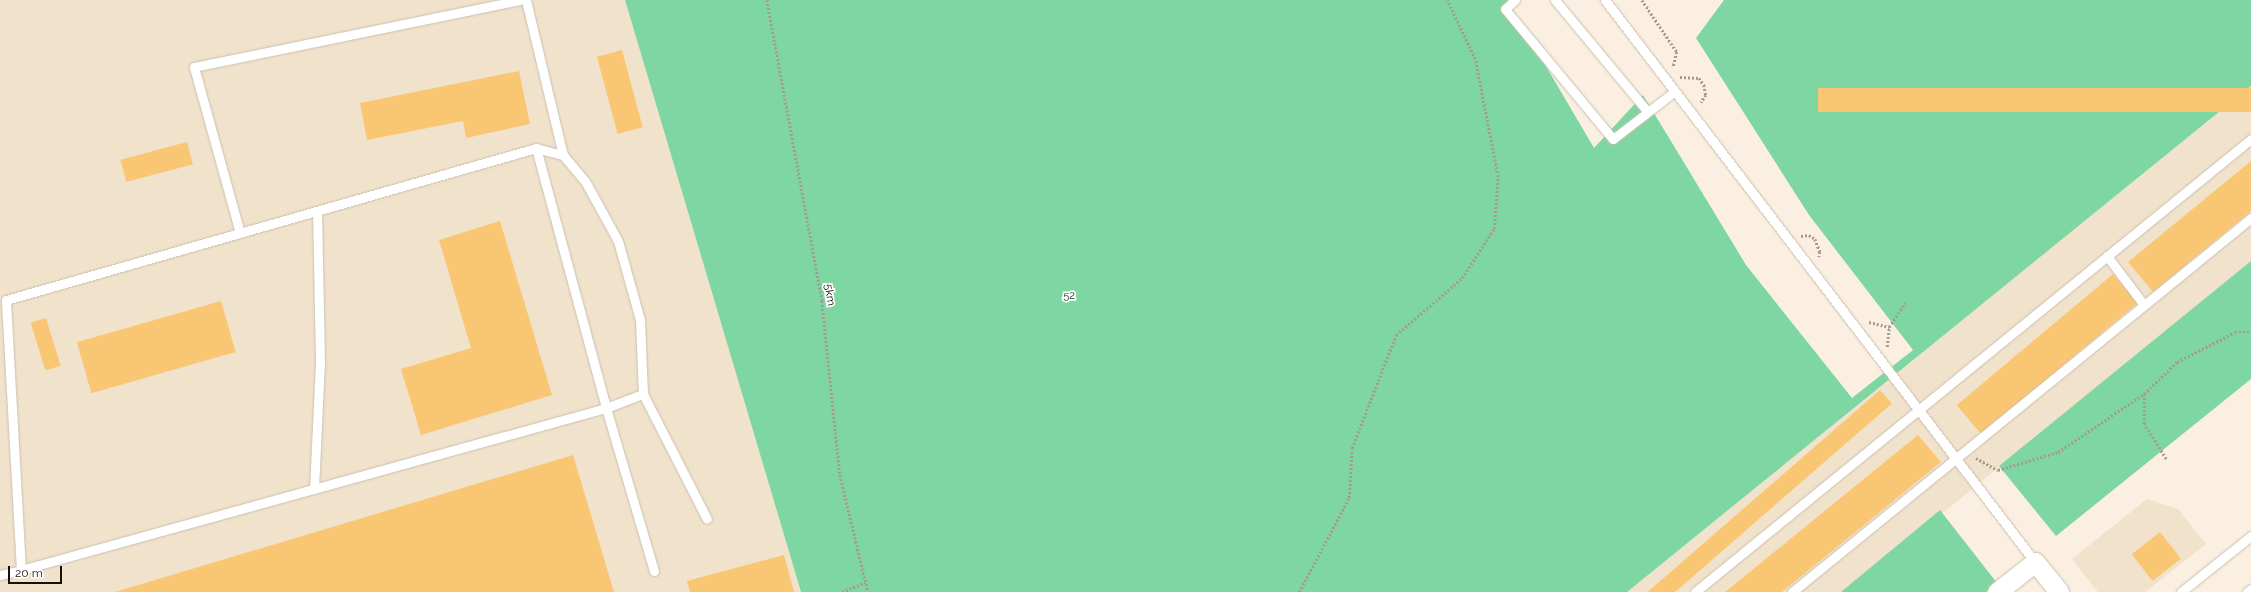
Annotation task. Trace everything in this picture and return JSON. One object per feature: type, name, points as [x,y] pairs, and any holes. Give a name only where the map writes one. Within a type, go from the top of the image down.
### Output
[{"type":"street","points":[[1997,592],[2035,562],[2059,592]]},
{"type":"lane","points":[[240,233],[194,67],[520,0]]},
{"type":"lane","points":[[526,0],[563,155],[585,181],[618,241],[640,320],[643,394],[707,519]]},
{"type":"lane","points":[[1501,0],[1505,9],[1613,139],[1647,111],[1675,91]]},
{"type":"lane","points":[[1505,9],[1515,0]]},
{"type":"lane","points":[[1555,0],[1647,111]]},
{"type":"lane","points":[[1606,0],[1918,410],[1959,455],[2035,562]]},
{"type":"lane","points":[[1695,592],[2251,139]]},
{"type":"lane","points":[[21,570],[3,301],[536,148],[563,155]]},
{"type":"lane","points":[[536,148],[606,408],[654,571]]},
{"type":"lane","points":[[314,489],[320,364],[317,211]]},
{"type":"lane","points":[[1792,592],[2251,218]]},
{"type":"lane","points":[[2107,256],[2144,305]]},
{"type":"lane","points":[[0,575],[606,408],[643,394]]},
{"type":"lane","points":[[2181,592],[2251,536]]},
{"type":"lane","points":[[2247,592],[2251,589]]},
{"type":"path","name":"5km","points":[[767,0],[822,301],[840,475],[864,582],[868,592]]},
{"type":"path","points":[[1299,592],[1349,498],[1352,448],[1396,335],[1462,278],[1494,229],[1498,177],[1475,58],[1447,0]]},
{"type":"path","points":[[1674,78],[1699,78],[1704,85],[1706,95],[1698,108]]},
{"type":"path","points":[[1797,237],[1809,235],[1815,239],[1820,252],[1817,263]]},
{"type":"path","points":[[1886,353],[1889,328],[1905,303]]},
{"type":"path","points":[[1861,320],[1889,328]]},
{"type":"path","points":[[1959,455],[1998,470],[2058,452],[2144,394],[2177,362],[2235,332],[2251,332]]},
{"type":"path","points":[[2144,394],[2144,424],[2166,459]]},
{"type":"path","points":[[842,592],[864,582]]},
{"type":"shaded area","points":[[0,0],[625,0],[801,592],[0,592]]},
{"type":"shaded area","points":[[2251,86],[2251,261],[1846,592],[1627,592]]},
{"type":"shaded area","points":[[2147,499],[2178,509],[2206,544],[2145,592],[2098,592],[2072,559]]},
{"type":"green space","name":"52","points":[[625,0],[1507,0],[1594,148],[1643,95],[1746,265],[1852,398],[1913,350],[1809,215],[1696,38],[1724,0],[2251,0],[2251,86],[1627,592],[801,592]]},
{"type":"green space","points":[[2251,261],[2251,379],[2056,536],[1999,466]]},
{"type":"green space","points":[[1940,510],[1997,583],[1986,592],[1841,592]]},
{"type":"building","points":[[622,50],[643,127],[618,134],[597,57]]},
{"type":"building","points":[[519,71],[530,124],[466,138],[463,121],[367,140],[360,103]]},
{"type":"building","points":[[1818,88],[2251,88],[2251,112],[1818,112]]},
{"type":"building","points":[[187,142],[193,164],[126,182],[120,160]]},
{"type":"building","points":[[2251,161],[2251,211],[2153,292],[2128,262]]},
{"type":"building","points":[[500,221],[552,395],[421,435],[401,369],[471,348],[439,240]]},
{"type":"building","points":[[2113,274],[2137,303],[1981,434],[1957,405]]},
{"type":"building","points":[[221,301],[236,352],[91,393],[77,342]]},
{"type":"building","points":[[46,318],[61,366],[45,370],[31,323]]},
{"type":"building","points":[[1880,390],[1892,404],[1675,592],[1648,592]]},
{"type":"building","points":[[1918,435],[1941,462],[1782,592],[1725,592]]},
{"type":"building","points":[[573,455],[614,592],[115,592]]},
{"type":"building","points":[[2160,532],[2181,559],[2153,581],[2132,554]]},
{"type":"building","points":[[784,555],[794,592],[690,592],[687,581]]}]
